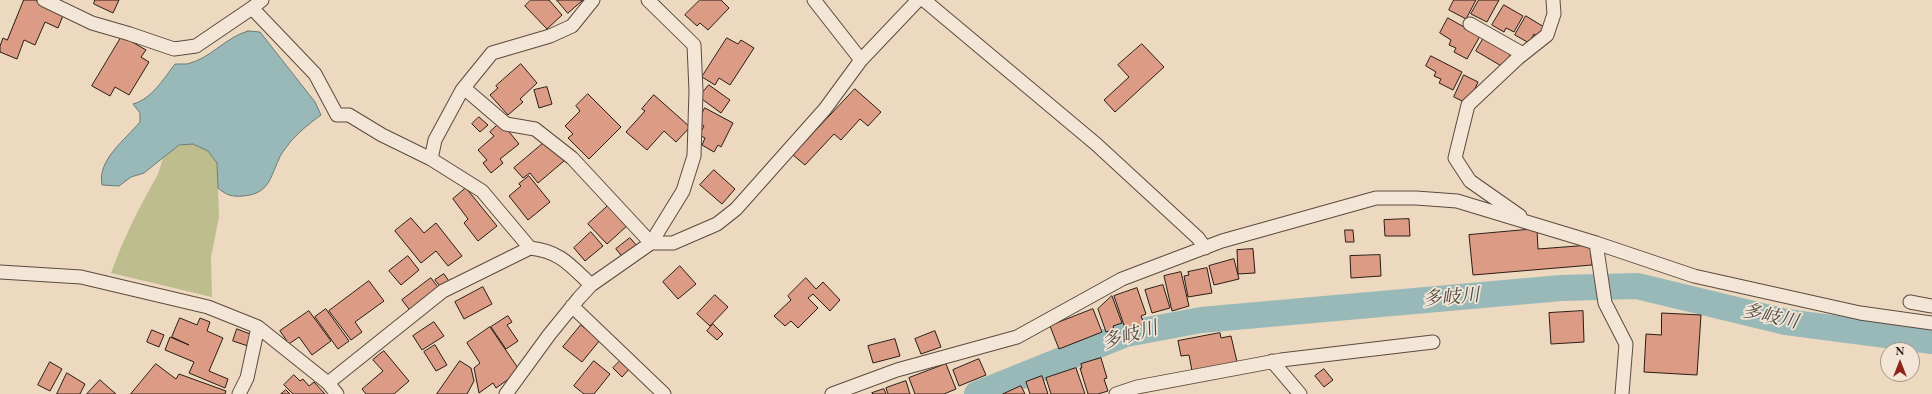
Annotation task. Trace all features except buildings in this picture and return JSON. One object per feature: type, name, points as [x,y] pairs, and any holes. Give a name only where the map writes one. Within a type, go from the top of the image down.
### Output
[{"type":"street","points":[[44,0],[92,23],[174,49],[196,46],[257,4],[315,74],[337,115],[349,115],[382,135],[431,159],[482,191],[530,248]]},
{"type":"street","points":[[431,159],[435,140],[464,88],[492,53],[550,36],[572,26],[593,0]]},
{"type":"street","points":[[506,394],[549,335],[591,285],[651,243],[683,191],[694,156],[696,91],[694,45],[648,0]]},
{"type":"street","points":[[814,0],[861,60]]},
{"type":"street","points":[[464,88],[506,124],[535,129],[572,158],[651,243],[673,243],[716,224],[736,209],[825,109],[861,60],[918,0]]},
{"type":"street","points":[[924,0],[1096,144],[1198,238],[1205,248]]},
{"type":"street","points":[[1528,222],[1470,181],[1455,158],[1468,105],[1523,54],[1547,35],[1554,14],[1553,0]]},
{"type":"street","points":[[1470,24],[1523,54]]},
{"type":"street","points":[[832,394],[897,370],[1017,337],[1122,279],[1205,248],[1376,198],[1416,198],[1457,201],[1596,243],[1694,276],[1860,313],[1932,323]]},
{"type":"street","points":[[1596,243],[1604,303],[1626,344],[1622,394]]},
{"type":"street","points":[[328,383],[443,292],[530,248],[540,249],[560,256],[591,285]]},
{"type":"street","points":[[0,272],[81,277],[208,307],[258,327],[328,383],[337,394]]},
{"type":"street","points":[[1910,302],[1932,306]]},
{"type":"street","points":[[572,306],[664,394]]},
{"type":"street","points":[[239,394],[247,378],[258,327]]},
{"type":"street","points":[[1116,394],[1137,387],[1272,361],[1433,342]]},
{"type":"street","points":[[1272,361],[1300,394]]},
{"type":"shaded area","points":[[193,144],[208,151],[217,163],[219,217],[211,257],[212,297],[111,273],[126,236],[157,175],[165,155],[174,147]]},
{"type":"water","points":[[248,31],[260,32],[315,102],[321,115],[305,127],[291,141],[281,154],[271,179],[267,184],[252,195],[229,195],[218,188],[217,163],[208,151],[193,144],[179,145],[144,173],[131,177],[119,186],[102,185],[104,167],[108,159],[120,143],[140,122],[140,113],[133,104],[146,98],[152,93],[175,64],[187,64],[203,58],[232,38]]},
{"type":"waterway","name":"多岐川","points":[[977,394],[1126,334],[1201,320],[1561,288],[1637,286],[1786,322],[1932,341]]}]
